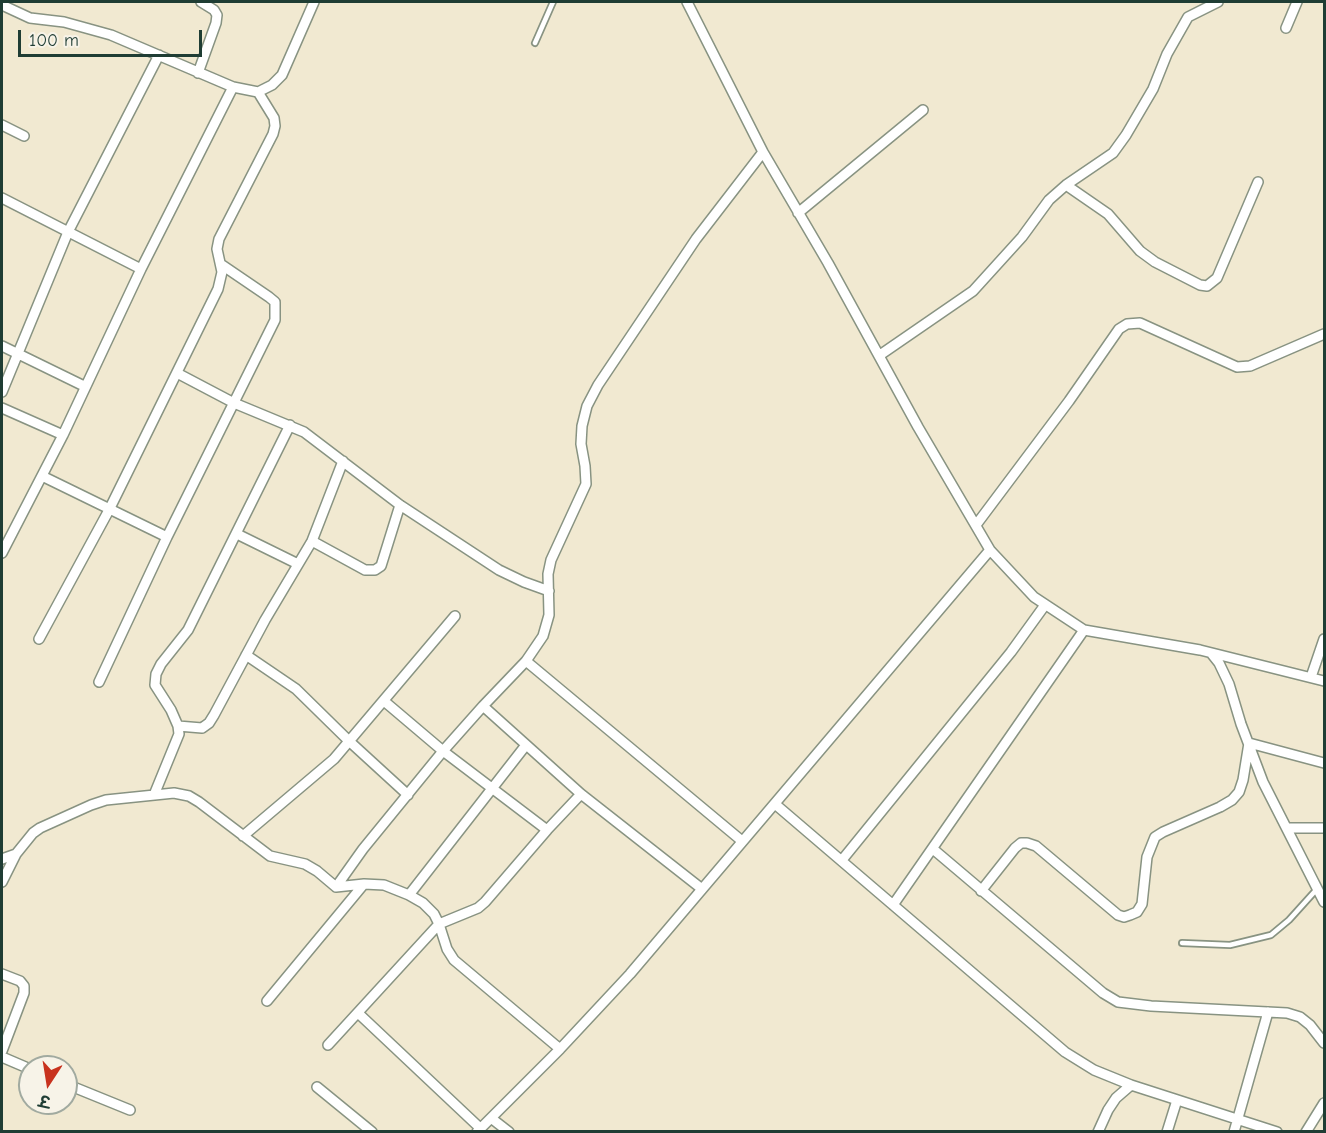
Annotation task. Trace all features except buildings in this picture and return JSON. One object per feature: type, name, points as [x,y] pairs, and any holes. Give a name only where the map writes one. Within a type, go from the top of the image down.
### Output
[{"type":"street","points":[[198,73],[217,15],[214,10],[201,2]]},
{"type":"street","points":[[2,5],[30,18],[64,22],[100,31],[233,87],[258,92],[272,85],[282,75],[314,2]]},
{"type":"street","points":[[687,2],[763,152],[880,355],[918,427],[990,550],[1019,582],[1045,605],[1084,630],[1211,653],[1324,681]]},
{"type":"street","points":[[880,355],[974,291],[1022,237],[1049,200],[1066,185],[1113,153],[1153,89],[1167,54],[1188,17],[1218,2]]},
{"type":"street","points":[[1286,28],[1297,2]]},
{"type":"street","points":[[2,392],[68,232],[159,55]]},
{"type":"street","points":[[2,553],[63,435],[84,386],[141,269],[233,87]]},
{"type":"street","points":[[39,639],[109,510],[218,289],[222,272],[217,249],[219,239],[275,126],[274,118],[258,92]]},
{"type":"street","points":[[798,213],[923,110]]},
{"type":"street","points":[[2,125],[24,136]]},
{"type":"street","points":[[336,887],[363,849],[443,751],[526,662],[547,626],[548,574],[551,560],[586,484],[581,444],[582,426],[587,406],[598,385],[696,239],[763,152]]},
{"type":"street","points":[[1066,185],[1108,214],[1140,251],[1155,262],[1200,285],[1207,286],[1217,278],[1258,182]]},
{"type":"street","points":[[2,198],[141,269]]},
{"type":"street","points":[[99,682],[167,537],[275,320],[275,302],[222,265]]},
{"type":"street","points":[[976,525],[1069,401],[1119,329],[1127,324],[1140,323],[1237,367],[1250,366],[1324,334]]},
{"type":"street","points":[[2,346],[84,386]]},
{"type":"street","points":[[177,373],[234,402],[290,425],[312,438],[400,504],[499,570],[549,591]]},
{"type":"street","points":[[2,408],[63,435]]},
{"type":"street","points":[[154,795],[177,741],[178,726],[155,685],[156,674],[161,664],[189,630],[290,425]]},
{"type":"street","points":[[178,726],[195,729],[202,728],[208,723],[312,542],[343,461]]},
{"type":"street","points":[[42,476],[167,537]]},
{"type":"street","points":[[312,542],[365,570],[375,570],[381,566],[400,504]]},
{"type":"street","points":[[237,534],[298,564]]},
{"type":"street","points":[[358,1012],[479,1130],[560,1049],[630,974],[990,550]]},
{"type":"street","points":[[842,860],[1011,652],[1045,605]]},
{"type":"street","points":[[243,836],[334,759],[455,616]]},
{"type":"street","points":[[893,905],[1084,630]]},
{"type":"street","points":[[1311,677],[1324,639]]},
{"type":"street","points":[[1211,653],[1219,663],[1229,684],[1263,782],[1324,902]]},
{"type":"street","points":[[246,655],[296,689],[408,795]]},
{"type":"street","points":[[526,662],[742,841]]},
{"type":"street","points":[[384,701],[443,751],[547,830]]},
{"type":"street","points":[[483,706],[581,794],[702,889]]},
{"type":"street","points":[[1248,743],[1324,763]]},
{"type":"street","points":[[981,891],[1015,848],[1021,843],[1027,843],[1036,846],[1118,915],[1130,915],[1137,912],[1142,904],[1147,857],[1155,837],[1232,800],[1239,792],[1243,780],[1248,743]]},
{"type":"street","points":[[409,895],[526,745]]},
{"type":"street","points":[[2,882],[16,854],[33,832],[76,810],[106,800],[174,793],[189,796],[270,856],[305,864],[336,887],[346,888],[364,884],[384,885],[409,895],[428,909],[439,924],[447,949],[454,960],[560,1049]]},
{"type":"street","points":[[328,1045],[439,924],[478,908],[581,794]]},
{"type":"street","points":[[775,804],[1065,1052],[1094,1070],[1131,1085],[1277,1131]]},
{"type":"street","points":[[1287,828],[1324,828]]},
{"type":"street","points":[[933,849],[1103,993],[1118,1002],[1287,1013],[1300,1017],[1310,1024],[1324,1043]]},
{"type":"street","points":[[2,859],[16,854]]},
{"type":"street","points":[[267,1001],[364,884]]},
{"type":"street","points":[[2,974],[20,981],[24,986],[24,993],[2,1051]]},
{"type":"street","points":[[1234,1131],[1268,1012]]},
{"type":"street","points":[[2,1057],[18,1064]]},
{"type":"street","points":[[1098,1131],[1112,1104],[1131,1085]]},
{"type":"street","points":[[317,1087],[372,1131]]},
{"type":"street","points":[[78,1089],[130,1110]]},
{"type":"street","points":[[1167,1131],[1177,1100]]},
{"type":"street","points":[[1306,1131],[1324,1103]]},
{"type":"street","points":[[491,1118],[509,1131]]},
{"type":"lane","points":[[535,43],[553,2]]},
{"type":"lane","points":[[1182,943],[1230,945],[1252,942],[1271,935],[1289,920],[1317,889]]}]
